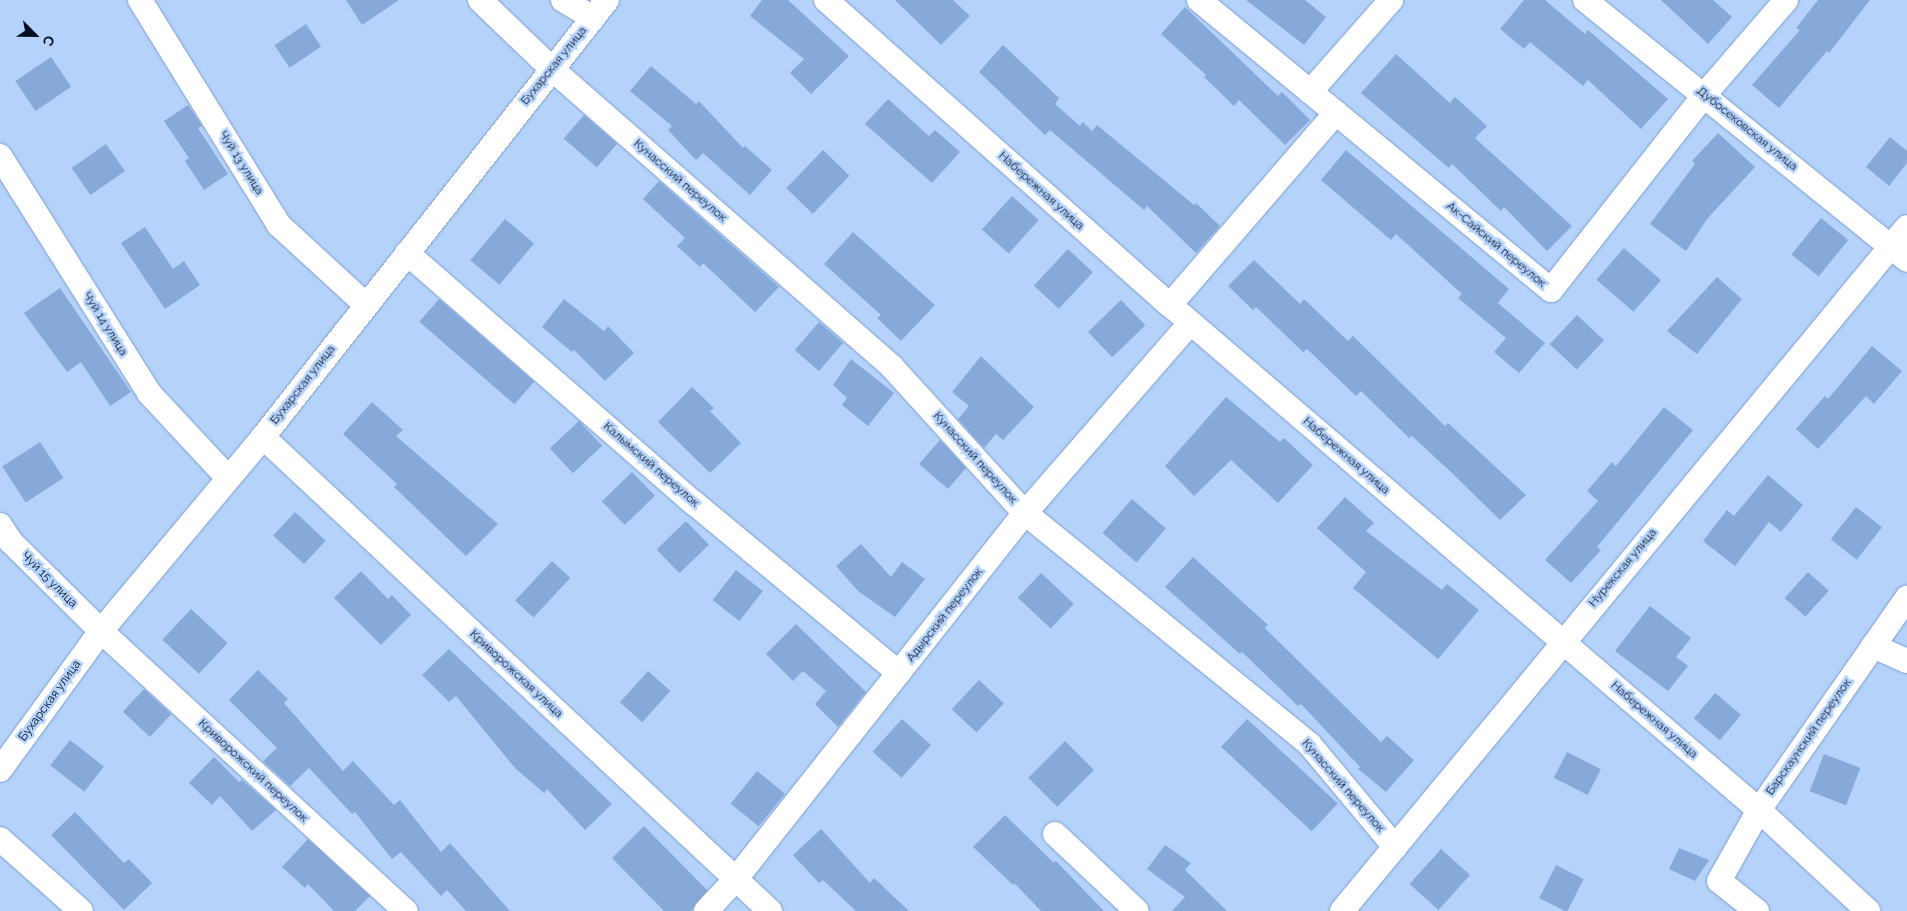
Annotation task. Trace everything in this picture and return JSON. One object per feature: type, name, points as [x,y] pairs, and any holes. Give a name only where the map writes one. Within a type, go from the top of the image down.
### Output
[{"type":"street","name":"Чуй 13 улица","points":[[140,0],[279,225],[366,305]]},
{"type":"street","name":"Кунасский переулок","points":[[480,0],[552,69],[892,367],[1025,514],[1310,745],[1395,847]]},
{"type":"street","points":[[564,0],[600,9]]},
{"type":"street","name":"Набережная улица","points":[[826,0],[1190,323],[1759,810],[1868,911]]},
{"type":"street","name":"Ак-Сайский переулок","points":[[1199,0],[1551,290],[1705,94],[1786,0]]},
{"type":"street","points":[[1310,92],[1391,0]]},
{"type":"street","name":"Дубосековская улица","points":[[1585,0],[1705,94],[1899,253]]},
{"type":"street","name":"Бухарская улица","points":[[0,770],[101,632],[263,437],[600,9]]},
{"type":"street","points":[[1170,305],[1336,113]]},
{"type":"street","name":"Чуй 14 улица","points":[[0,156],[149,393],[228,478]]},
{"type":"street","name":"Нурекская улица","points":[[1342,911],[1562,642],[1899,253],[1907,227]]},
{"type":"street","name":"Калымский переулок","points":[[407,252],[694,503],[899,673]]},
{"type":"street","name":"Адырский переулок","points":[[706,911],[734,880],[1025,514],[1190,323]]},
{"type":"street","name":"Криворожская улица","points":[[263,437],[734,880],[770,911]]},
{"type":"street","name":"Чуй 15 улица","points":[[0,525],[11,542],[101,632]]},
{"type":"street","name":"Барскаунский переулок","points":[[1757,911],[1720,881],[1759,810],[1907,598]]},
{"type":"street","name":"Криворожский переулок","points":[[101,632],[406,911]]},
{"type":"street","points":[[1873,646],[1907,661]]},
{"type":"street","points":[[1055,834],[1137,911]]},
{"type":"street","points":[[0,839],[81,911]]},
{"type":"building","points":[[346,0],[399,0],[362,25]]},
{"type":"building","points":[[762,0],[788,0],[849,56],[811,94],[790,73],[804,59],[750,16]]},
{"type":"building","points":[[895,0],[953,0],[970,16],[941,45]]},
{"type":"building","points":[[1246,0],[1305,0],[1326,17],[1304,45]]},
{"type":"building","points":[[1524,0],[1545,0],[1585,34],[1588,30],[1668,99],[1641,129],[1588,80],[1583,86],[1530,42],[1524,49],[1500,29]]},
{"type":"building","points":[[1661,0],[1713,0],[1732,17],[1708,44]]},
{"type":"building","points":[[1818,0],[1870,0],[1829,53],[1827,51],[1779,108],[1752,85],[1800,30],[1796,28]]},
{"type":"building","points":[[1185,7],[1278,96],[1282,92],[1310,120],[1285,145],[1239,100],[1234,106],[1204,77],[1206,75],[1161,34]]},
{"type":"building","points":[[306,24],[321,46],[290,68],[274,45]]},
{"type":"building","points":[[1003,45],[1059,98],[1055,104],[1080,126],[1083,122],[1092,131],[1097,125],[1194,205],[1196,203],[1220,226],[1196,253],[1147,206],[1144,210],[1050,130],[1045,135],[979,72]]},
{"type":"building","points":[[1396,54],[1450,103],[1455,97],[1487,126],[1475,138],[1572,226],[1547,251],[1504,207],[1501,211],[1452,164],[1449,168],[1361,93]]},
{"type":"building","points":[[51,57],[71,87],[35,111],[15,81]]},
{"type":"building","points":[[651,66],[696,104],[699,101],[743,148],[745,146],[772,170],[750,195],[703,153],[696,160],[668,130],[672,126],[630,91]]},
{"type":"building","points":[[888,99],[929,136],[935,130],[960,152],[932,183],[865,124]]},
{"type":"building","points":[[188,105],[202,126],[198,128],[228,174],[204,190],[185,161],[189,158],[164,121]]},
{"type":"building","points":[[584,115],[617,144],[597,167],[564,138]]},
{"type":"building","points":[[1718,133],[1755,167],[1707,219],[1686,251],[1650,224],[1695,164],[1692,161]]},
{"type":"building","points":[[1890,137],[1907,151],[1907,163],[1889,186],[1866,167]]},
{"type":"building","points":[[106,144],[125,171],[91,195],[72,168]]},
{"type":"building","points":[[823,150],[850,176],[813,214],[786,188]]},
{"type":"building","points":[[1346,150],[1509,289],[1498,303],[1545,343],[1519,373],[1494,352],[1506,338],[1458,298],[1462,294],[1396,234],[1391,240],[1321,180]]},
{"type":"building","points":[[659,181],[779,287],[755,312],[703,263],[700,267],[677,246],[685,238],[643,199]]},
{"type":"building","points":[[1012,196],[1039,220],[1009,254],[982,229]]},
{"type":"building","points":[[1821,218],[1848,240],[1819,277],[1791,255]]},
{"type":"building","points":[[505,219],[534,243],[499,285],[470,260]]},
{"type":"building","points":[[145,227],[173,269],[184,261],[200,285],[165,309],[121,243]]},
{"type":"building","points":[[853,232],[935,305],[901,341],[877,318],[881,315],[824,264]]},
{"type":"building","points":[[1624,248],[1661,280],[1633,312],[1596,280]]},
{"type":"building","points":[[1068,249],[1093,272],[1059,309],[1034,286]]},
{"type":"building","points":[[1254,260],[1300,304],[1304,299],[1348,341],[1353,336],[1445,426],[1448,423],[1526,495],[1500,520],[1412,436],[1409,438],[1361,391],[1356,396],[1307,349],[1303,352],[1256,307],[1253,310],[1228,286]]},
{"type":"building","points":[[1717,277],[1742,299],[1697,354],[1667,331]]},
{"type":"building","points":[[60,288],[131,392],[110,406],[81,362],[67,372],[24,313]]},
{"type":"building","points":[[439,299],[534,382],[514,404],[419,322]]},
{"type":"building","points":[[564,299],[604,331],[608,326],[634,353],[605,381],[574,350],[572,352],[542,327]]},
{"type":"building","points":[[1121,300],[1145,325],[1112,357],[1088,332]]},
{"type":"building","points":[[1577,315],[1604,340],[1577,369],[1550,344]]},
{"type":"building","points":[[819,322],[843,343],[819,371],[795,350]]},
{"type":"building","points":[[1872,346],[1902,371],[1874,404],[1866,396],[1818,449],[1796,429],[1825,396],[1828,399]]},
{"type":"building","points":[[981,356],[1034,407],[1003,440],[996,434],[984,448],[958,419],[969,406],[952,392]]},
{"type":"building","points":[[851,359],[894,393],[868,426],[842,405],[847,398],[833,385]]},
{"type":"building","points":[[692,387],[714,408],[710,411],[741,443],[710,473],[658,422]]},
{"type":"building","points":[[1226,397],[1280,442],[1284,438],[1313,465],[1278,503],[1231,460],[1194,496],[1165,466]]},
{"type":"building","points":[[372,402],[403,430],[396,436],[498,524],[466,556],[394,487],[397,484],[343,434]]},
{"type":"building","points":[[1664,407],[1693,430],[1597,547],[1601,550],[1571,583],[1545,560],[1598,501],[1587,491],[1612,462],[1616,466]]},
{"type":"building","points":[[579,421],[602,446],[573,473],[550,448]]},
{"type":"building","points":[[940,440],[966,468],[948,489],[919,464]]},
{"type":"building","points":[[40,442],[63,478],[26,503],[2,467]]},
{"type":"building","points":[[632,472],[655,496],[625,525],[602,501]]},
{"type":"building","points":[[1768,475],[1803,505],[1781,532],[1769,522],[1735,566],[1703,541],[1727,510],[1734,516]]},
{"type":"building","points":[[1345,497],[1374,523],[1366,531],[1442,590],[1447,584],[1479,610],[1438,659],[1353,588],[1366,572],[1317,528]]},
{"type":"building","points":[[1132,499],[1166,529],[1136,562],[1102,533]]},
{"type":"building","points":[[1856,507],[1882,527],[1857,560],[1831,539]]},
{"type":"building","points":[[295,512],[326,541],[304,564],[273,535]]},
{"type":"building","points":[[686,521],[709,545],[679,573],[657,549]]},
{"type":"building","points":[[861,544],[891,577],[902,562],[925,579],[895,617],[858,591],[836,566]]},
{"type":"building","points":[[1193,557],[1268,625],[1265,628],[1381,742],[1387,736],[1414,760],[1386,792],[1358,769],[1360,767],[1301,704],[1298,706],[1242,652],[1240,654],[1165,587]]},
{"type":"building","points":[[552,561],[570,578],[533,618],[515,600]]},
{"type":"building","points":[[736,570],[763,591],[739,621],[713,600]]},
{"type":"building","points":[[361,571],[388,599],[392,595],[411,615],[381,645],[334,598]]},
{"type":"building","points":[[1808,572],[1829,591],[1805,617],[1785,598]]},
{"type":"building","points":[[1041,573],[1074,604],[1051,629],[1018,598]]},
{"type":"building","points":[[1650,606],[1691,638],[1676,657],[1688,666],[1668,691],[1615,651]]},
{"type":"building","points":[[191,609],[228,643],[199,674],[162,640]]},
{"type":"building","points":[[796,624],[866,692],[838,727],[815,704],[826,691],[803,671],[793,681],[766,654]]},
{"type":"building","points":[[449,649],[612,804],[585,830],[547,789],[544,793],[515,768],[456,696],[449,702],[422,675]]},
{"type":"building","points":[[258,670],[288,699],[284,703],[343,771],[353,761],[394,805],[400,800],[441,852],[450,843],[510,911],[466,911],[447,890],[441,896],[401,852],[392,859],[355,812],[352,814],[309,768],[290,786],[263,761],[277,748],[229,700]]},
{"type":"building","points":[[648,671],[670,691],[642,722],[620,702]]},
{"type":"building","points":[[979,680],[1004,703],[977,732],[952,709]]},
{"type":"building","points":[[144,689],[171,714],[150,737],[123,712]]},
{"type":"building","points":[[1715,693],[1741,715],[1720,740],[1694,718]]},
{"type":"building","points":[[902,719],[931,745],[902,778],[873,752]]},
{"type":"building","points":[[1247,719],[1338,804],[1312,831],[1221,747]]},
{"type":"building","points":[[70,740],[104,766],[84,792],[50,765]]},
{"type":"building","points":[[1065,741],[1094,770],[1057,807],[1028,778]]},
{"type":"building","points":[[1567,752],[1601,769],[1588,795],[1554,778]]},
{"type":"building","points":[[1824,754],[1860,768],[1846,805],[1810,791]]},
{"type":"building","points":[[214,757],[239,782],[242,780],[276,810],[252,831],[220,796],[212,805],[189,783]]},
{"type":"building","points":[[757,771],[785,794],[759,826],[731,804]]},
{"type":"building","points":[[75,812],[124,863],[129,859],[152,883],[124,910],[51,835]]},
{"type":"building","points":[[1005,815],[1054,863],[1056,861],[1104,911],[1041,911],[1014,883],[1013,885],[973,847]]},
{"type":"building","points":[[644,826],[707,890],[691,911],[664,911],[612,858]]},
{"type":"building","points":[[821,829],[870,883],[874,878],[909,911],[856,911],[823,880],[819,883],[793,855]]},
{"type":"building","points":[[308,839],[370,896],[355,911],[334,911],[308,884],[305,888],[282,867]]},
{"type":"building","points":[[1165,845],[1191,863],[1185,870],[1227,911],[1172,911],[1185,897],[1147,869]]},
{"type":"building","points":[[1679,848],[1709,860],[1695,881],[1669,869]]},
{"type":"building","points":[[1441,849],[1470,875],[1439,910],[1410,884]]},
{"type":"building","points":[[1556,865],[1584,879],[1567,911],[1539,898]]}]
